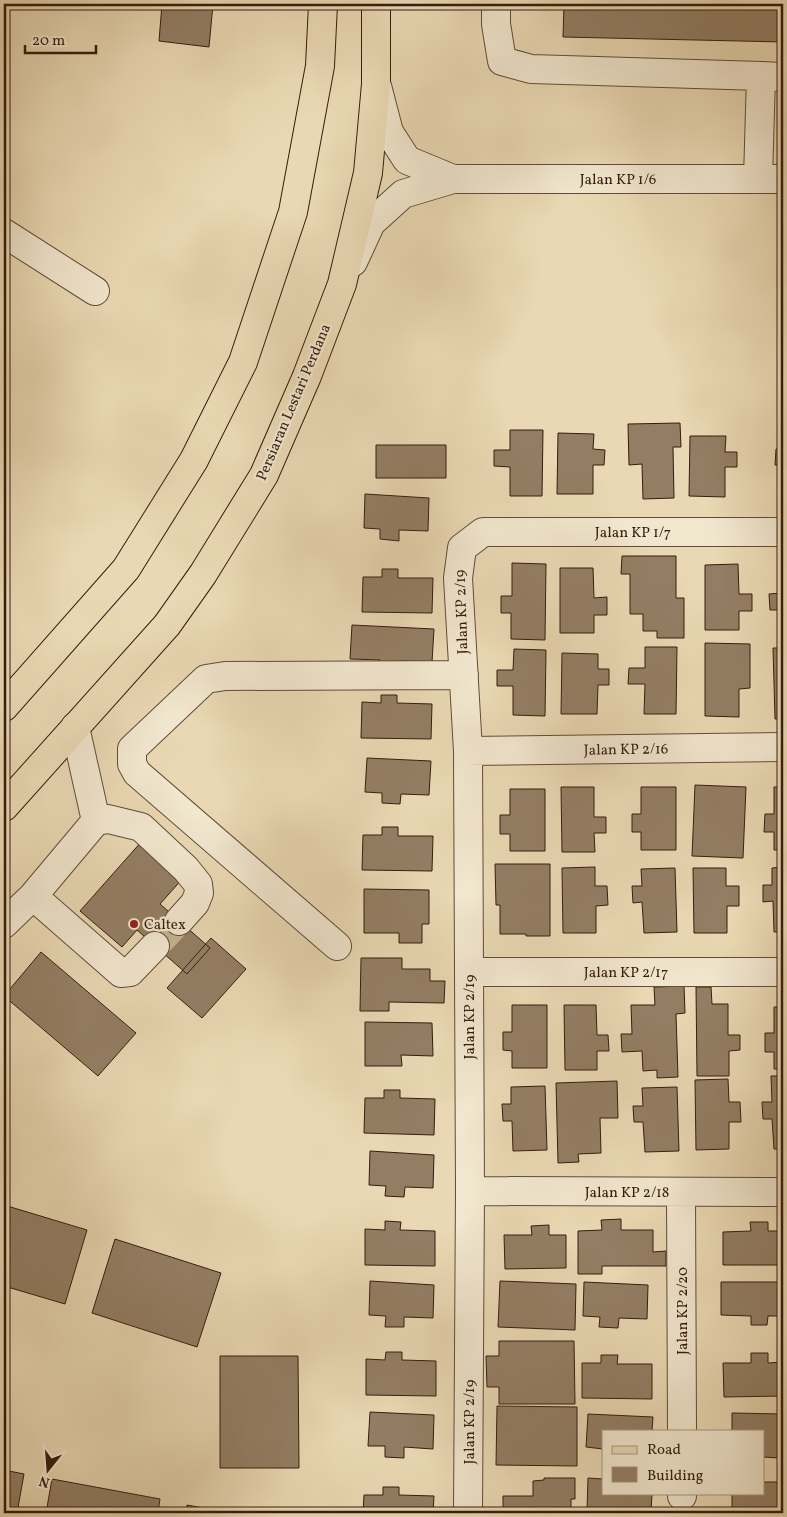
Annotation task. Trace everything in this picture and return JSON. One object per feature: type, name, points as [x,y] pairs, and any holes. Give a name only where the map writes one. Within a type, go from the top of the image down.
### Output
[{"type":"main road","points":[[4,707],[126,569],[194,460],[243,362],[293,212],[320,66],[323,4]]},
{"type":"main road","name":"Persiaran Lestari Perdana","points":[[4,807],[167,625],[204,574],[264,475],[307,376],[342,284],[368,173],[376,84],[376,4]]},
{"type":"street","points":[[496,4],[496,24],[502,61],[532,69],[772,76],[771,179]]},
{"type":"street","name":"Jalan KP 1/6","points":[[376,84],[389,132],[407,160],[453,179]]},
{"type":"street","name":"Jalan KP 1/6","points":[[342,284],[371,224],[403,194],[453,179],[771,179]]},
{"type":"street","points":[[4,233],[95,291]]},
{"type":"street","name":"Jalan KP 1/7","points":[[483,532],[783,532]]},
{"type":"street","name":"Jalan KP 2/19","points":[[468,1513],[470,1191],[468,751],[458,578],[462,548],[483,532]]},
{"type":"street","points":[[337,946],[137,773],[132,764],[132,749],[206,679],[225,676],[464,675]]},
{"type":"street","points":[[75,727],[96,822]]},
{"type":"street","name":"Jalan KP 2/16","points":[[468,751],[783,747]]},
{"type":"street","points":[[4,924],[33,896],[96,822],[108,819],[141,826],[186,869],[198,884],[199,893],[195,903],[179,921]]},
{"type":"street","points":[[33,896],[121,973],[130,972],[155,946]]},
{"type":"street","name":"Jalan KP 2/17","points":[[468,972],[783,972]]},
{"type":"street","name":"Jalan KP 2/18","points":[[470,1191],[783,1192]]},
{"type":"street","name":"Jalan KP 2/20","points":[[681,1192],[682,1430]]},
{"type":"building","points":[[162,4],[213,4],[209,47],[159,41]]},
{"type":"building","points":[[564,4],[783,4],[783,42],[563,37]]},
{"type":"building","points":[[680,423],[681,447],[673,447],[674,498],[643,499],[642,464],[629,465],[628,424]]},
{"type":"building","points":[[510,430],[543,430],[542,496],[510,496],[510,467],[494,466],[494,450],[510,450]]},
{"type":"building","points":[[558,433],[594,434],[593,449],[605,450],[604,465],[593,465],[593,494],[557,494]]},
{"type":"building","points":[[690,436],[726,436],[725,452],[737,452],[737,467],[725,467],[725,497],[689,496]]},
{"type":"building","points":[[376,445],[446,445],[446,478],[376,478]]},
{"type":"building","points":[[776,449],[783,449],[783,465],[775,465]]},
{"type":"building","points":[[365,494],[429,498],[428,531],[399,530],[399,541],[380,539],[380,529],[364,528]]},
{"type":"building","points":[[622,556],[676,556],[676,598],[684,598],[684,638],[657,638],[657,631],[643,631],[643,614],[630,614],[630,574],[621,574]]},
{"type":"building","points":[[512,563],[546,564],[545,640],[511,639],[511,613],[501,613],[501,596],[512,596]]},
{"type":"building","points":[[781,563],[783,563],[783,628],[782,610],[770,610],[769,594],[782,593]]},
{"type":"building","points":[[738,564],[739,594],[752,594],[752,611],[739,611],[739,630],[705,630],[705,565]]},
{"type":"building","points":[[560,568],[593,568],[594,598],[607,597],[607,615],[594,615],[594,633],[560,633]]},
{"type":"building","points":[[382,569],[398,569],[398,578],[433,578],[432,613],[362,612],[363,577],[382,577]]},
{"type":"building","points":[[352,625],[434,629],[432,662],[399,661],[399,671],[380,670],[380,660],[350,659]]},
{"type":"building","points":[[705,643],[750,644],[750,688],[739,689],[739,717],[705,716]]},
{"type":"building","points":[[645,647],[677,647],[676,714],[644,714],[645,684],[628,684],[629,668],[645,668]]},
{"type":"building","points":[[773,648],[783,648],[783,719],[775,719]]},
{"type":"building","points":[[514,649],[546,650],[545,716],[513,715],[513,686],[497,686],[497,670],[513,670]]},
{"type":"building","points":[[562,653],[598,654],[598,669],[609,669],[609,685],[598,685],[597,714],[561,714]]},
{"type":"building","points":[[381,695],[397,695],[397,703],[432,704],[431,739],[361,738],[362,702],[381,703]]},
{"type":"building","points":[[367,758],[431,761],[429,795],[401,794],[400,804],[382,803],[382,793],[365,792]]},
{"type":"building","points":[[695,785],[746,787],[743,858],[692,856]]},
{"type":"building","points":[[561,787],[594,787],[594,817],[606,817],[606,833],[594,833],[595,852],[562,852]]},
{"type":"building","points":[[641,787],[676,787],[676,850],[641,850],[641,832],[632,832],[632,814],[641,814]]},
{"type":"building","points":[[774,787],[783,787],[783,850],[774,850],[774,832],[764,832],[765,814],[774,814]]},
{"type":"building","points":[[510,789],[545,789],[545,851],[510,851],[510,834],[500,834],[500,815],[510,815]]},
{"type":"building","points":[[382,827],[398,827],[398,836],[433,836],[432,871],[362,870],[363,835],[382,835]]},
{"type":"building","points":[[142,841],[184,877],[160,904],[210,948],[187,974],[137,930],[122,947],[80,911]]},
{"type":"building","points":[[495,864],[550,864],[550,936],[500,934],[500,905],[496,905]]},
{"type":"building","points":[[595,867],[595,886],[607,886],[608,905],[596,906],[596,933],[563,933],[562,868]]},
{"type":"building","points":[[783,867],[783,932],[774,932],[773,901],[763,902],[763,885],[772,885],[772,868]]},
{"type":"building","points":[[675,868],[677,932],[644,933],[642,902],[633,903],[632,886],[642,886],[641,869]]},
{"type":"building","points":[[693,868],[726,868],[726,886],[739,886],[739,906],[727,906],[727,933],[694,933]]},
{"type":"building","points":[[364,889],[429,890],[429,924],[422,924],[422,943],[399,943],[399,933],[364,933]]},
{"type":"building","points":[[211,938],[246,969],[202,1018],[167,988]]},
{"type":"building","points":[[41,952],[136,1033],[98,1076],[4,996]]},
{"type":"building","points":[[361,958],[402,958],[402,969],[430,969],[430,981],[445,981],[444,1003],[389,1002],[389,1011],[360,1011]]},
{"type":"building","points":[[684,986],[685,1013],[676,1014],[678,1077],[657,1078],[657,1070],[643,1071],[642,1051],[622,1052],[621,1034],[632,1034],[631,1005],[655,1005],[654,987]]},
{"type":"building","points":[[696,987],[711,987],[712,1004],[728,1004],[728,1035],[740,1035],[740,1050],[729,1051],[729,1076],[697,1076]]},
{"type":"building","points":[[512,1005],[547,1005],[547,1068],[512,1068],[512,1051],[503,1050],[503,1032],[512,1032]]},
{"type":"building","points":[[564,1005],[596,1005],[597,1035],[608,1035],[609,1051],[597,1051],[597,1070],[565,1070]]},
{"type":"building","points":[[774,1007],[783,1007],[783,1069],[774,1069],[774,1052],[765,1052],[765,1033],[774,1033]]},
{"type":"building","points":[[365,1022],[432,1023],[433,1056],[401,1055],[402,1066],[365,1066]]},
{"type":"building","points":[[771,1076],[783,1076],[783,1149],[774,1149],[772,1119],[763,1119],[762,1102],[772,1102]]},
{"type":"building","points":[[728,1079],[729,1102],[740,1102],[741,1122],[729,1122],[729,1149],[696,1150],[695,1080]]},
{"type":"building","points":[[617,1081],[618,1118],[600,1118],[601,1153],[578,1154],[579,1162],[558,1163],[556,1083]]},
{"type":"building","points":[[545,1086],[547,1150],[513,1151],[512,1121],[503,1121],[502,1104],[511,1104],[511,1087]]},
{"type":"building","points":[[677,1087],[679,1151],[645,1152],[643,1122],[634,1122],[633,1106],[643,1106],[642,1088]]},
{"type":"building","points":[[384,1090],[400,1090],[400,1098],[435,1099],[434,1135],[364,1133],[365,1098],[384,1098]]},
{"type":"building","points":[[370,1151],[434,1155],[433,1188],[405,1187],[404,1197],[385,1196],[386,1186],[369,1185]]},
{"type":"building","points":[[4,1205],[87,1230],[65,1304],[4,1286]]},
{"type":"building","points":[[621,1219],[621,1230],[653,1230],[653,1252],[666,1251],[666,1266],[602,1266],[602,1274],[578,1274],[578,1231],[602,1230],[601,1220]]},
{"type":"building","points":[[385,1221],[401,1222],[400,1230],[435,1231],[435,1266],[365,1265],[365,1229],[385,1230]]},
{"type":"building","points":[[750,1222],[768,1222],[768,1231],[783,1231],[783,1265],[723,1265],[723,1232],[751,1231]]},
{"type":"building","points":[[549,1225],[549,1235],[566,1235],[566,1268],[505,1269],[504,1235],[532,1235],[531,1226]]},
{"type":"building","points":[[115,1239],[221,1273],[197,1347],[92,1313]]},
{"type":"building","points":[[370,1281],[434,1285],[433,1318],[404,1317],[404,1327],[385,1327],[386,1316],[369,1315]]},
{"type":"building","points":[[500,1281],[576,1284],[575,1330],[498,1327]]},
{"type":"building","points":[[584,1282],[648,1285],[647,1319],[619,1318],[618,1328],[599,1327],[600,1317],[583,1316]]},
{"type":"building","points":[[721,1282],[783,1282],[783,1316],[768,1316],[767,1325],[751,1325],[751,1316],[721,1315]]},
{"type":"building","points":[[499,1341],[574,1341],[575,1404],[499,1404],[499,1387],[487,1387],[486,1356],[499,1356]]},
{"type":"building","points":[[386,1352],[402,1352],[402,1360],[436,1361],[436,1396],[366,1395],[366,1359],[385,1360]]},
{"type":"building","points":[[751,1353],[768,1353],[768,1363],[783,1362],[783,1396],[724,1397],[723,1363],[751,1363]]},
{"type":"building","points":[[601,1355],[618,1355],[617,1364],[652,1364],[652,1399],[582,1398],[582,1363],[601,1363]]},
{"type":"building","points":[[220,1356],[298,1356],[299,1468],[220,1468]]},
{"type":"building","points":[[497,1406],[577,1407],[577,1466],[496,1465]]},
{"type":"building","points":[[370,1412],[434,1415],[433,1449],[404,1447],[404,1458],[385,1457],[385,1446],[368,1446]]},
{"type":"building","points":[[732,1413],[783,1414],[783,1448],[779,1448],[779,1458],[764,1457],[764,1430],[732,1430]]},
{"type":"building","points":[[588,1414],[653,1417],[652,1430],[602,1430],[602,1449],[586,1447]]},
{"type":"building","points":[[4,1470],[24,1474],[17,1513],[4,1513]]},
{"type":"building","points":[[544,1478],[575,1478],[575,1499],[571,1499],[571,1513],[503,1513],[503,1496],[533,1496],[533,1481],[544,1480]]},
{"type":"building","points":[[588,1478],[602,1479],[602,1494],[652,1494],[651,1513],[587,1512]]},
{"type":"building","points":[[52,1479],[160,1499],[158,1513],[46,1513]]},
{"type":"building","points":[[764,1482],[783,1482],[783,1513],[732,1513],[732,1494],[764,1494]]},
{"type":"building","points":[[383,1487],[399,1487],[399,1495],[434,1496],[433,1513],[363,1513],[364,1495],[383,1495]]},
{"type":"building","points":[[187,1505],[231,1513],[186,1513]]},
{"type":"tunnel","points":[[155,946],[179,921]]},
{"type":"place","name":"Caltex","points":[[134,924]]}]
